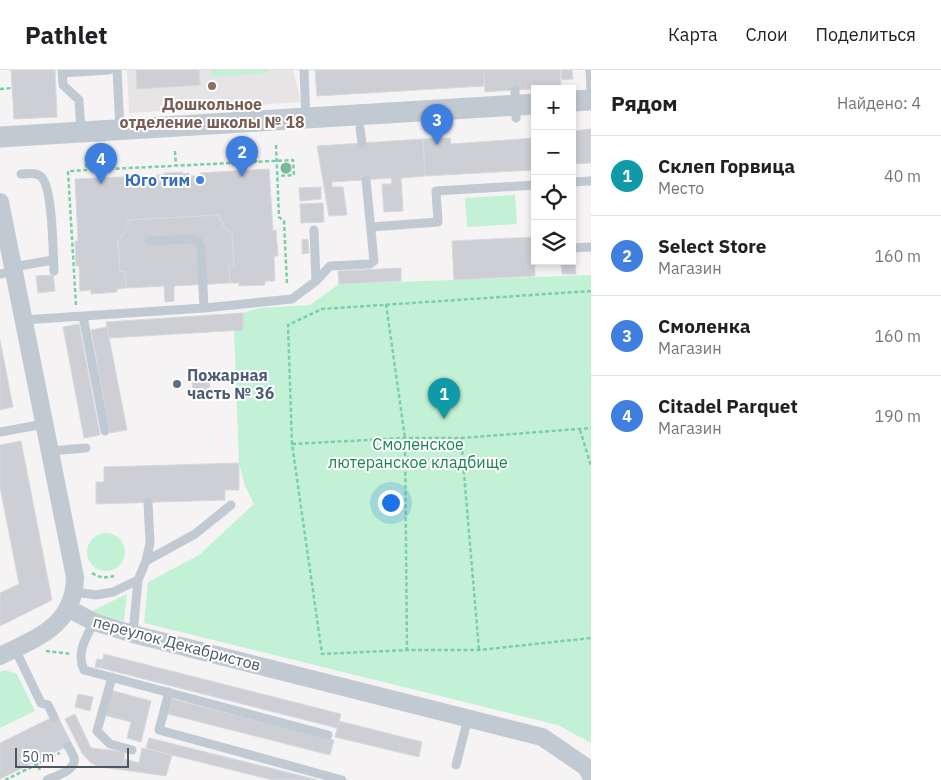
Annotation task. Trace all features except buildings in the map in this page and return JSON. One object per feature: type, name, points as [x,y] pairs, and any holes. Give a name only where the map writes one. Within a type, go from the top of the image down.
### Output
[{"type":"street","points":[[576,101],[591,100]]},
{"type":"street","points":[[0,137],[523,107]]},
{"type":"street","points":[[0,149],[361,135],[523,107]]},
{"type":"street","points":[[576,115],[591,114]]},
{"type":"street","points":[[1,212],[9,271],[23,320],[75,577],[75,592],[69,609],[56,624],[38,638],[7,652]]},
{"type":"street","name":"переулок Декабристов","points":[[69,609],[94,622],[133,634],[542,737],[586,767],[591,776]]},
{"type":"lane","points":[[81,132],[79,100],[63,85],[62,71],[109,70]]},
{"type":"lane","points":[[117,70],[120,129]]},
{"type":"lane","points":[[304,70],[306,118]]},
{"type":"lane","points":[[590,70],[591,92]]},
{"type":"lane","points":[[21,174],[42,176],[46,183],[51,206],[54,271]]},
{"type":"lane","points":[[23,320],[204,308],[292,299],[316,281],[330,266],[370,264],[374,261],[366,180]]},
{"type":"lane","points":[[576,182],[591,181]]},
{"type":"lane","points":[[370,227],[438,222],[436,191],[531,185]]},
{"type":"lane","points":[[314,230],[316,281]]},
{"type":"lane","points":[[150,241],[192,239],[198,241],[201,248],[204,308]]},
{"type":"lane","points":[[576,248],[591,247]]},
{"type":"lane","points":[[9,271],[53,260]]},
{"type":"lane","points":[[83,316],[105,431]]},
{"type":"lane","points":[[0,432],[44,424]]},
{"type":"lane","points":[[50,451],[86,448]]},
{"type":"lane","points":[[133,634],[138,580],[146,561],[150,544],[148,502]]},
{"type":"lane","points":[[146,561],[195,534],[231,505]]},
{"type":"lane","points":[[75,592],[96,595],[113,592],[138,580]]},
{"type":"lane","points":[[94,622],[83,643],[81,663],[84,670],[328,735]]},
{"type":"lane","points":[[7,652],[41,703],[48,705],[54,716]]},
{"type":"lane","points":[[112,677],[97,731],[110,744],[132,750]]},
{"type":"lane","points":[[169,692],[159,730],[342,780]]},
{"type":"lane","points":[[456,765],[468,718]]},
{"type":"lane","points":[[47,780],[70,769],[74,764],[74,758],[69,748]]},
{"type":"path","points":[[0,89],[12,88]]},
{"type":"path","points":[[276,145],[279,217],[284,221],[286,284]]},
{"type":"path","points":[[255,146],[256,162]]},
{"type":"path","points":[[175,151],[176,166]]},
{"type":"path","points":[[86,157],[86,170]]},
{"type":"path","points":[[75,295],[68,171],[293,160],[294,175],[278,176]]},
{"type":"path","points":[[591,291],[322,309],[288,325],[292,444],[322,654],[407,650],[479,650],[591,638]]},
{"type":"path","points":[[386,304],[405,438],[407,650]]},
{"type":"path","points":[[292,444],[405,438],[461,438],[591,428]]},
{"type":"path","points":[[580,430],[591,466]]},
{"type":"path","points":[[461,438],[479,650]]},
{"type":"path","points":[[7,652],[65,653],[82,657]]},
{"type":"path","points":[[5,780],[69,748]]},
{"type":"path","points":[[37,763],[40,769]]},
{"type":"shaded area","name":"Дошкольное отделение школы № 18","points":[[127,70],[293,70],[301,102],[129,113]]},
{"type":"green space","points":[[212,70],[268,70],[268,73],[212,77]]},
{"type":"green space","points":[[515,195],[517,224],[467,227],[465,198]]},
{"type":"green space","name":"Смоленское лютеранское кладбище","points":[[591,275],[591,743],[558,725],[144,623],[148,582],[199,555],[254,504],[245,486],[239,463],[234,330],[243,330],[243,313],[260,308],[310,305],[339,284]]},
{"type":"green space","points":[[106,533],[113,534],[119,539],[124,545],[124,559],[119,565],[113,570],[106,571],[99,570],[93,565],[88,559],[87,552],[88,545],[93,539],[99,534]]},
{"type":"green space","points":[[127,594],[124,621],[90,612]]},
{"type":"green space","points":[[5,670],[17,674],[35,711],[0,728],[0,672]]},
{"type":"place","name":"Дошкольное отделение школы № 18","points":[[212,86]]},
{"type":"place","name":"Смоленка","points":[[437,145]]},
{"type":"place","name":"Select Store","points":[[242,177]]},
{"type":"place","name":"Юго тим","points":[[200,180]]},
{"type":"place","name":"Citadel Parquet","points":[[101,184]]},
{"type":"place","name":"Пожарная часть № 36","points":[[177,384]]},
{"type":"place","name":"Склеп Горвица","points":[[444,419]]}]
